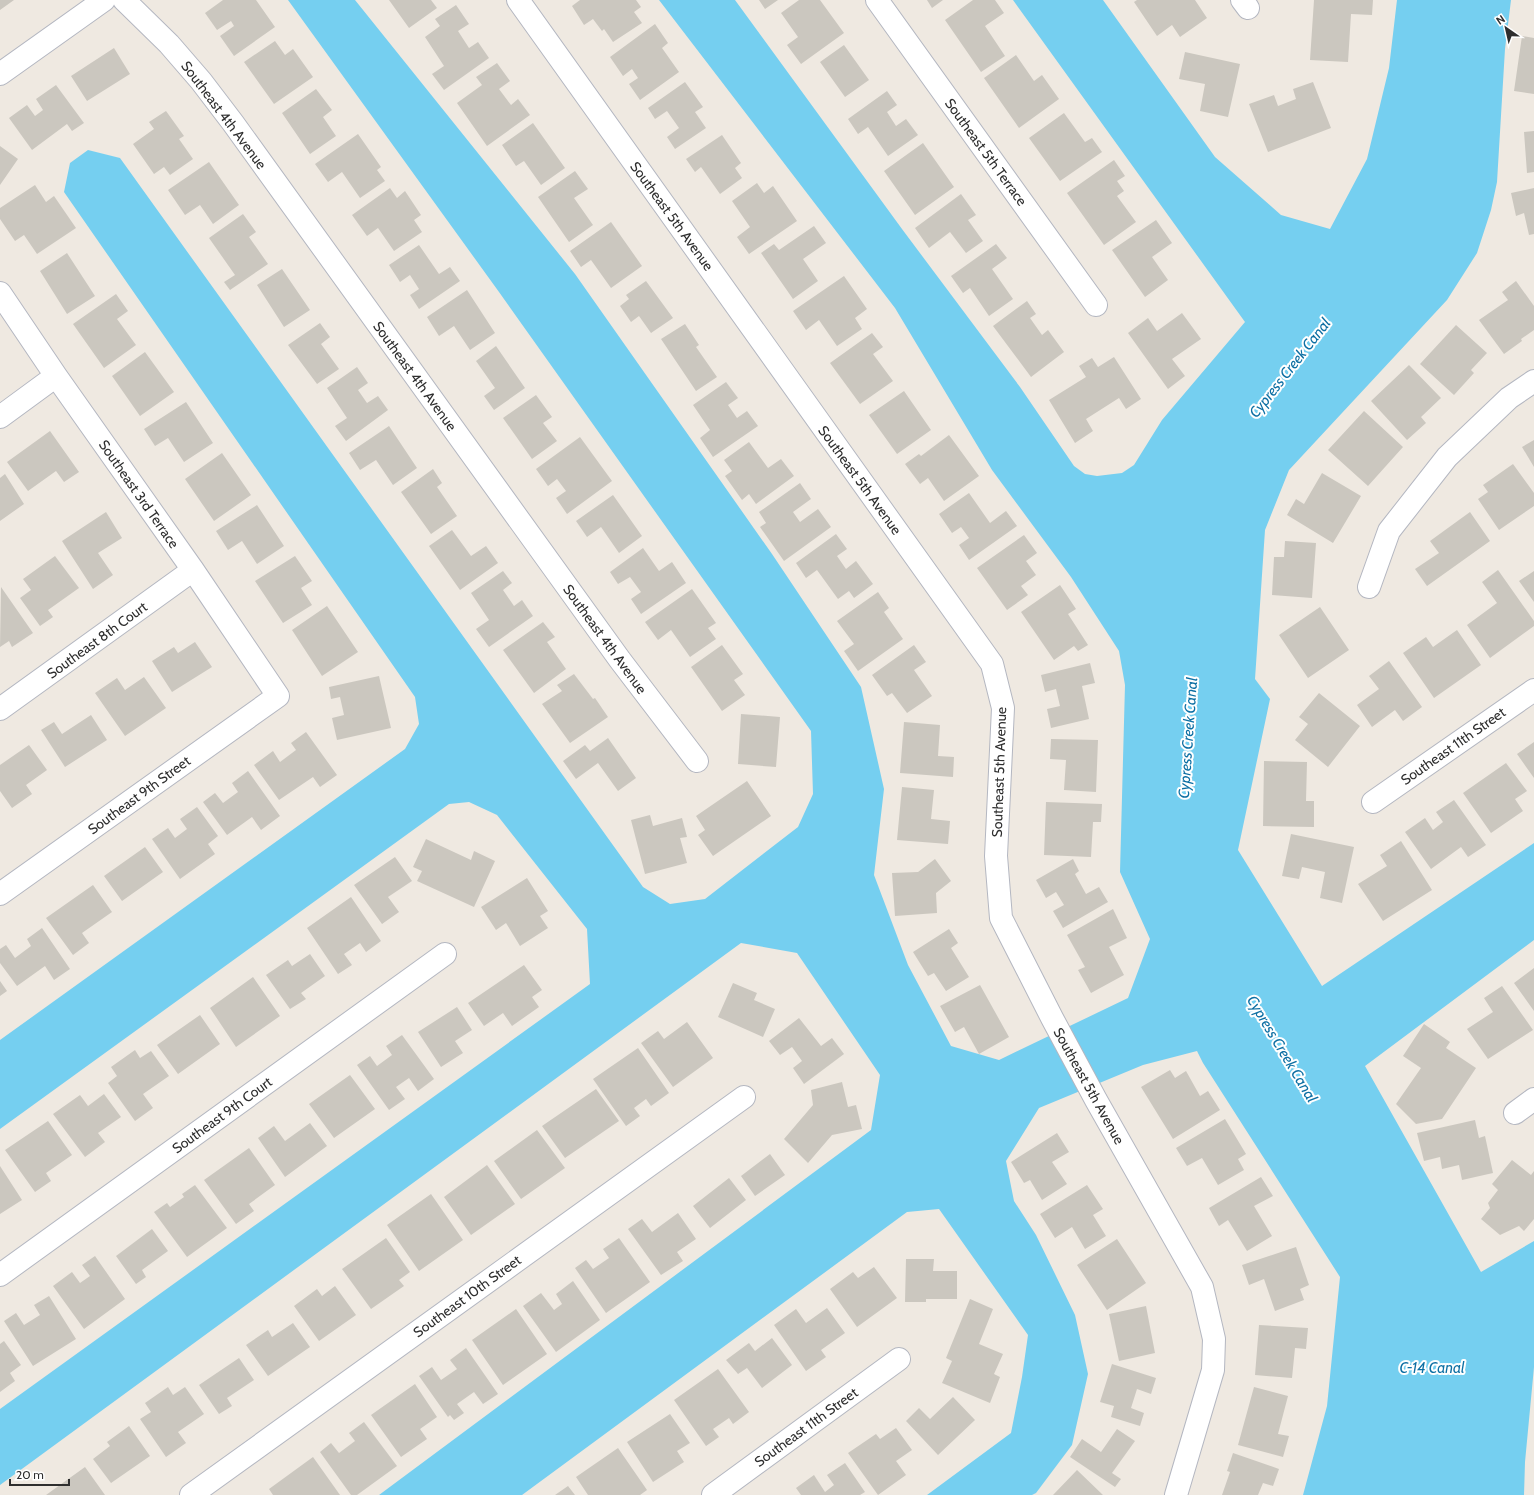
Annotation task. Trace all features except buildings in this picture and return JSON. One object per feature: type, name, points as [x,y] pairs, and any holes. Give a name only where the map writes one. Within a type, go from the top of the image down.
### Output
[{"type":"street","points":[[0,74],[104,0]]},
{"type":"street","name":"Southeast 4th Avenue","points":[[124,0],[169,44],[201,81],[620,660],[697,761]]},
{"type":"street","name":"Southeast 5th Avenue","points":[[518,0],[992,664],[1003,708],[996,856],[1001,918],[1096,1100],[1202,1287],[1214,1339],[1213,1370],[1176,1495]]},
{"type":"street","name":"Southeast 5th Terrace","points":[[877,0],[1096,305]]},
{"type":"street","name":"Southeast 3rd Terrace","points":[[0,294],[193,570],[278,696]]},
{"type":"street","points":[[0,417],[56,376]]},
{"type":"street","points":[[1369,587],[1389,531],[1447,457],[1509,398],[1534,381]]},
{"type":"street","name":"Southeast 8th Court","points":[[0,709],[193,570]]},
{"type":"street","name":"Southeast 11th Street","points":[[1373,802],[1534,690]]},
{"type":"street","name":"Southeast 9th Street","points":[[0,894],[278,696]]},
{"type":"street","name":"Southeast 9th Court","points":[[0,1275],[445,954]]},
{"type":"street","name":"Southeast 10th Street","points":[[191,1495],[744,1097]]},
{"type":"street","points":[[1514,1113],[1534,1099]]},
{"type":"street","name":"Southeast 11th Street","points":[[713,1495],[899,1359]]},
{"type":"water","points":[[288,0],[355,0],[575,274],[772,554],[861,687],[884,789],[874,875],[908,965],[951,1046],[999,1060],[1128,998],[1150,939],[1120,872],[1125,685],[1119,651],[1071,577],[992,470],[895,308],[659,0],[735,0],[902,229],[1020,387],[1074,466],[1085,474],[1097,476],[1122,473],[1134,465],[1162,420],[1245,322],[1013,0],[1103,0],[1215,157],[1281,215],[1330,229],[1367,159],[1389,68],[1397,0],[1511,0],[1505,49],[1497,182],[1491,210],[1477,253],[1447,300],[1289,470],[1265,530],[1255,679],[1270,699],[1238,850],[1322,986],[1534,843],[1534,940],[1365,1066],[1481,1272],[1534,1241],[1534,1367],[1525,1462],[1524,1495],[1303,1495],[1327,1406],[1340,1277],[1203,1063],[1197,1051],[1143,1065],[1039,1108],[1006,1161],[1014,1201],[1036,1235],[1075,1315],[1088,1374],[1072,1445],[1036,1493],[1032,1495],[927,1495],[1011,1433],[1022,1377],[1028,1335],[939,1209],[907,1212],[522,1495],[379,1495],[871,1130],[880,1075],[797,953],[741,943],[0,1485],[0,1409],[590,984],[587,929],[497,815],[469,802],[449,804],[0,1129],[0,1040],[405,749],[419,724],[415,697],[64,192],[70,163],[88,150],[120,158],[643,887],[670,904],[705,899],[798,827],[813,794],[811,731],[499,292]]},
{"type":"water label","name":"Cypress Creek Canal","points":[[1290,368]]},
{"type":"water label","name":"Cypress Creek Canal","points":[[1188,738]]},
{"type":"water label","name":"Cypress Creek Canal","points":[[1282,1049]]},
{"type":"water label","name":"C-14 Canal","points":[[1432,1368]]}]
